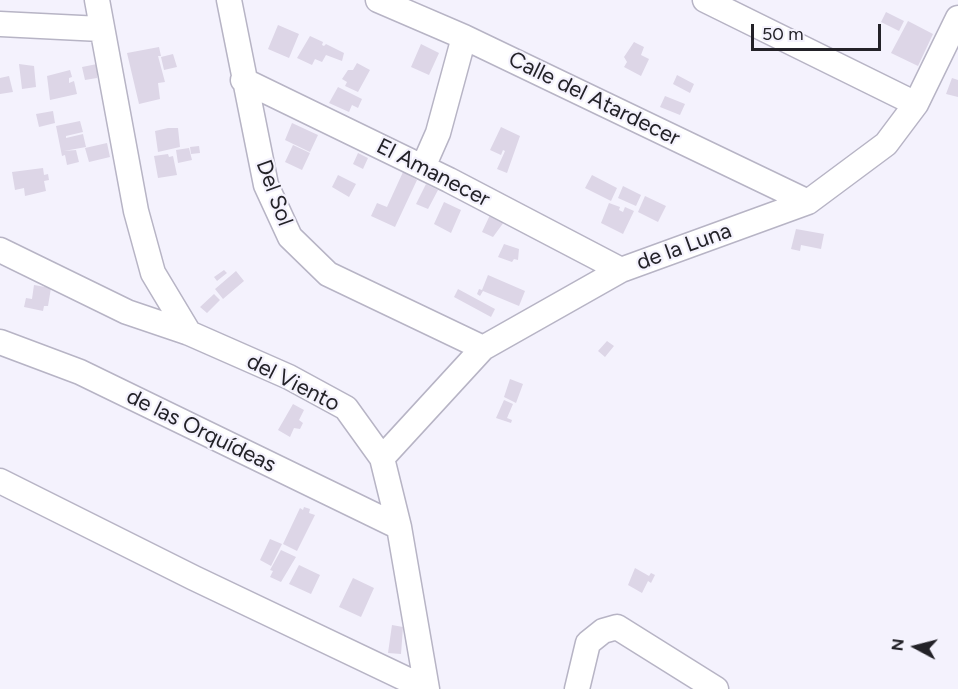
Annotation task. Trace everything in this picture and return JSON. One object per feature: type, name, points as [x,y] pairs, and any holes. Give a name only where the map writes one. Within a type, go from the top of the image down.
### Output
[{"type":"street","points":[[97,0],[136,211],[153,273],[189,333]]},
{"type":"street","name":"Del Sol","points":[[229,0],[243,80],[266,185],[290,237],[328,274],[483,348]]},
{"type":"street","name":"Calle del Atardecer","points":[[378,0],[464,36],[808,202]]},
{"type":"street","points":[[705,0],[916,104]]},
{"type":"street","name":"de la Luna","points":[[382,458],[483,348],[621,270],[808,202],[886,144],[916,104],[958,18]]},
{"type":"street","points":[[0,24],[101,29]]},
{"type":"street","points":[[423,167],[438,133],[453,86],[464,36]]},
{"type":"street","name":"El Amanecer","points":[[243,80],[423,167],[621,270]]},
{"type":"street","name":"del Viento","points":[[1,246],[127,312],[189,333],[289,377],[346,408],[382,458],[399,527],[427,689]]},
{"type":"street","name":"de las Orquídeas","points":[[0,342],[80,372],[399,527]]},
{"type":"street","points":[[0,481],[194,578],[427,689]]},
{"type":"street","points":[[576,689],[588,643],[603,631],[617,627],[716,689]]},
{"type":"building","points":[[886,12],[904,21],[899,31],[881,22]]},
{"type":"building","points":[[908,21],[933,34],[918,66],[891,53]]},
{"type":"building","points":[[278,25],[299,34],[289,58],[268,49]]},
{"type":"building","points":[[310,36],[323,42],[324,46],[326,44],[344,53],[342,61],[326,55],[322,62],[315,59],[312,65],[297,58]]},
{"type":"building","points":[[634,42],[644,47],[641,55],[649,59],[641,76],[624,67],[627,62],[624,57]]},
{"type":"building","points":[[421,44],[439,53],[429,75],[411,67]]},
{"type":"building","points":[[159,47],[161,56],[158,56],[165,82],[158,83],[160,99],[139,104],[127,53]]},
{"type":"building","points":[[173,54],[177,67],[164,70],[161,57]]},
{"type":"building","points":[[357,63],[370,70],[358,92],[345,86],[347,82],[342,79],[348,70],[353,70]]},
{"type":"building","points":[[19,64],[34,66],[36,87],[22,89]]},
{"type":"building","points":[[97,64],[97,78],[85,80],[82,67]]},
{"type":"building","points":[[70,70],[72,77],[69,78],[69,83],[74,81],[77,94],[50,100],[47,76]]},
{"type":"building","points":[[677,75],[694,84],[690,93],[673,84]]},
{"type":"building","points":[[9,76],[13,92],[0,94],[0,78]]},
{"type":"building","points":[[952,78],[958,80],[958,97],[946,94]]},
{"type":"building","points":[[338,87],[362,99],[358,108],[352,105],[349,112],[329,103]]},
{"type":"building","points":[[665,96],[685,104],[680,115],[660,107]]},
{"type":"building","points":[[53,111],[55,123],[39,127],[36,114]]},
{"type":"building","points":[[80,121],[83,132],[66,136],[66,138],[83,134],[86,147],[64,151],[76,150],[79,162],[67,165],[65,155],[62,156],[56,126]]},
{"type":"building","points":[[292,123],[318,135],[310,152],[285,140]]},
{"type":"building","points":[[501,127],[520,136],[507,173],[497,169],[505,151],[503,150],[501,155],[490,150]]},
{"type":"building","points":[[178,128],[180,147],[158,152],[155,131]]},
{"type":"building","points":[[107,143],[110,157],[89,162],[85,148]]},
{"type":"building","points":[[293,145],[310,153],[302,170],[285,162]]},
{"type":"building","points":[[199,146],[200,153],[191,154],[190,147]]},
{"type":"building","points":[[189,148],[192,160],[178,163],[176,150]]},
{"type":"building","points":[[358,153],[368,158],[363,169],[353,164]]},
{"type":"building","points":[[168,154],[169,157],[173,156],[177,175],[158,178],[154,156]]},
{"type":"building","points":[[43,168],[44,175],[48,174],[49,180],[44,181],[46,191],[25,196],[24,188],[15,190],[12,172]]},
{"type":"building","points":[[403,172],[417,180],[395,227],[371,216],[377,203],[387,207]]},
{"type":"building","points":[[338,175],[356,184],[349,197],[332,187]]},
{"type":"building","points":[[592,175],[617,188],[611,201],[585,188]]},
{"type":"building","points":[[426,184],[438,190],[428,209],[416,204]]},
{"type":"building","points":[[623,186],[641,195],[636,206],[618,198]]},
{"type":"building","points":[[645,196],[666,206],[658,222],[638,212]]},
{"type":"building","points":[[444,202],[461,210],[451,233],[434,224]]},
{"type":"building","points":[[609,203],[620,207],[619,210],[623,212],[625,207],[634,211],[623,234],[601,223]]},
{"type":"building","points":[[490,215],[504,222],[493,237],[482,232]]},
{"type":"building","points":[[796,229],[824,234],[821,249],[801,245],[800,251],[791,249]]},
{"type":"building","points":[[504,244],[519,249],[518,260],[514,259],[512,262],[498,257]]},
{"type":"building","points":[[224,270],[227,273],[217,281],[214,277]]},
{"type":"building","points":[[236,271],[244,281],[223,299],[215,289]]},
{"type":"building","points":[[488,275],[525,291],[519,306],[483,291],[480,296],[477,294],[479,289],[482,290]]},
{"type":"building","points":[[34,285],[51,288],[48,306],[44,306],[43,311],[24,307],[26,298],[32,299]]},
{"type":"building","points":[[458,289],[495,309],[491,317],[454,297]]},
{"type":"building","points":[[214,294],[220,300],[207,313],[200,307]]},
{"type":"building","points":[[607,341],[614,346],[605,357],[598,351]]},
{"type":"building","points":[[510,379],[523,384],[516,403],[504,397]]},
{"type":"building","points":[[504,400],[513,404],[507,418],[512,420],[511,423],[496,418]]},
{"type":"building","points":[[293,404],[304,410],[299,420],[303,423],[300,429],[294,428],[290,437],[278,430]]},
{"type":"building","points":[[304,507],[310,509],[309,513],[315,515],[297,551],[283,544],[300,508],[303,510]]},
{"type":"building","points":[[270,539],[282,544],[271,566],[260,560]]},
{"type":"building","points":[[281,550],[296,557],[281,582],[270,577],[273,571],[270,570]]},
{"type":"building","points":[[299,565],[320,575],[311,594],[289,584]]},
{"type":"building","points":[[635,568],[649,576],[651,573],[655,575],[651,583],[648,581],[642,593],[628,585]]},
{"type":"building","points":[[353,578],[374,588],[361,617],[339,607]]},
{"type":"building","points":[[392,625],[403,627],[401,654],[388,653]]}]
